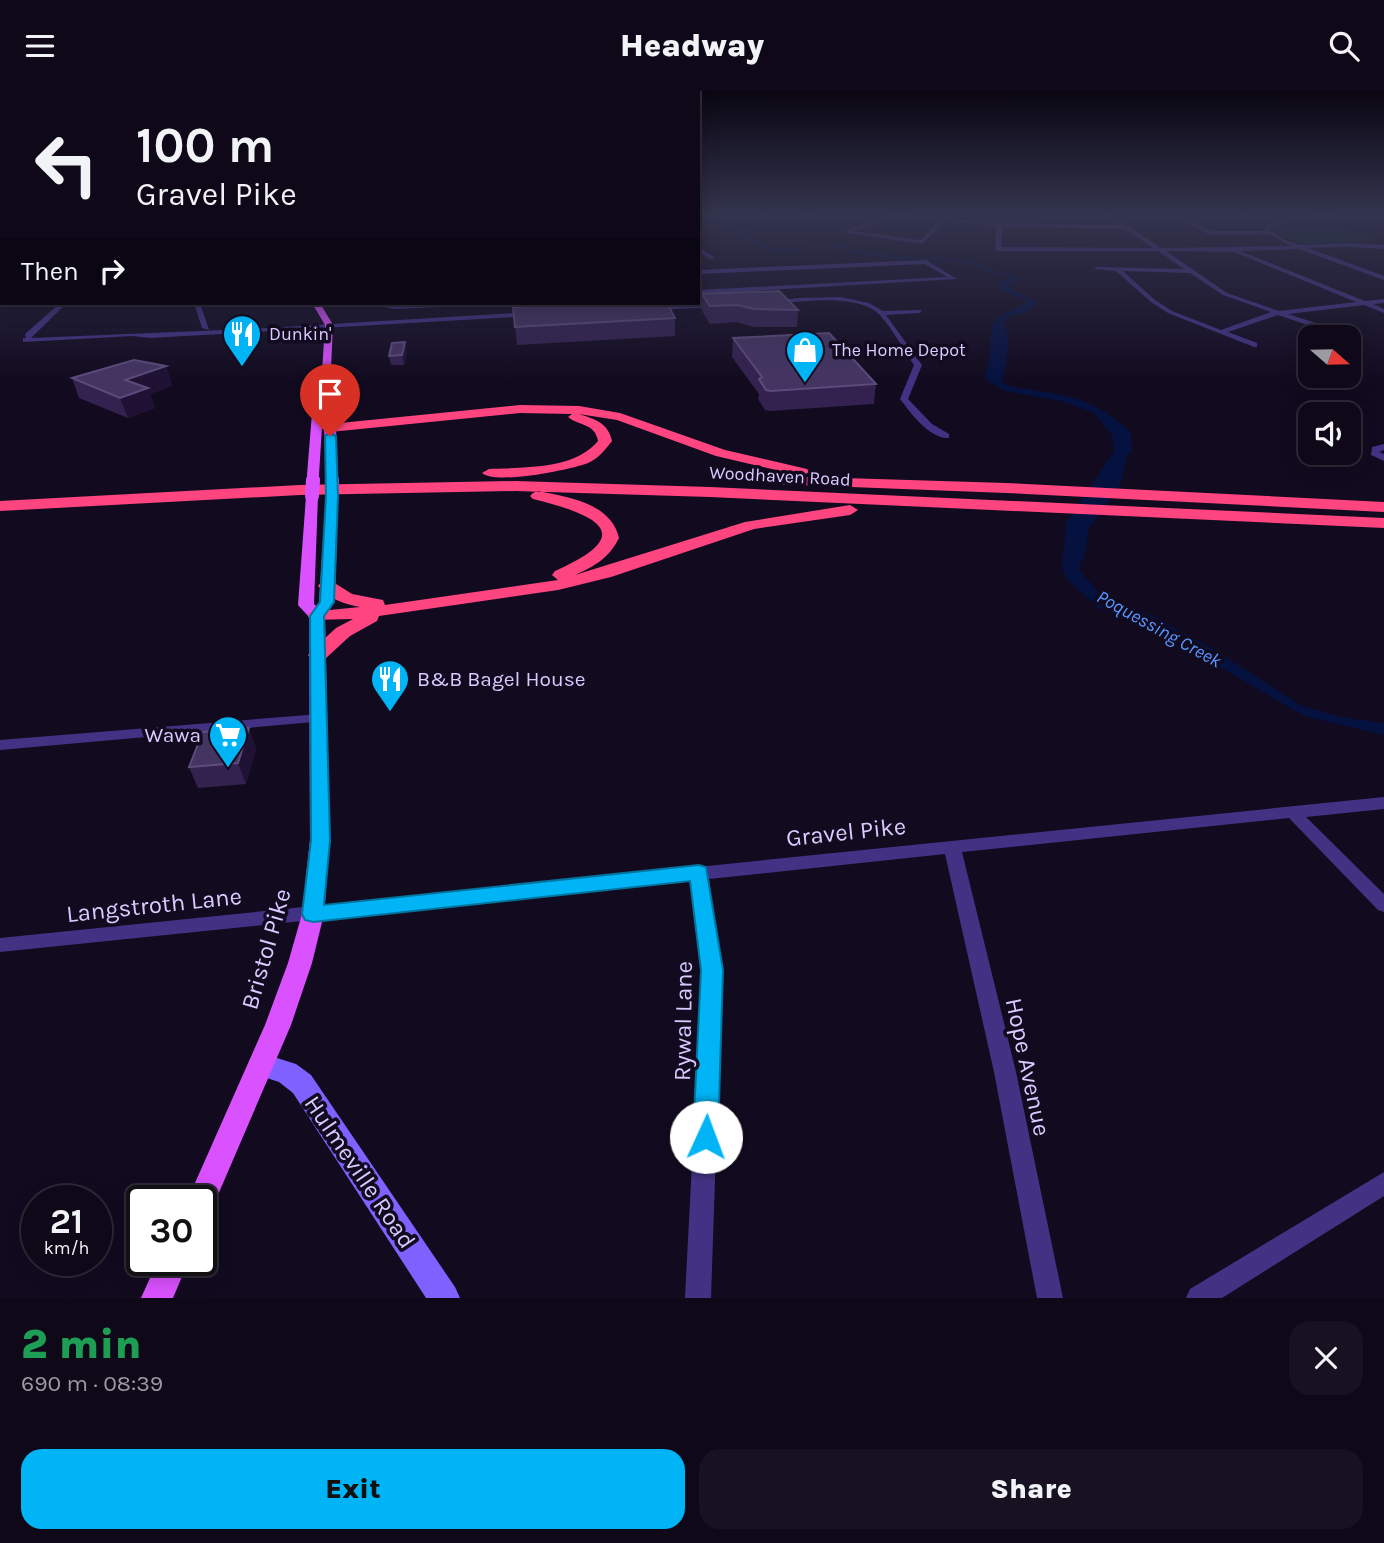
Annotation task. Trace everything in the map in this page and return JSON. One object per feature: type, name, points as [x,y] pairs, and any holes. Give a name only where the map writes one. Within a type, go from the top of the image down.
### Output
[{"type":"highway","points":[[331,435],[342,437],[372,425],[520,409],[579,410],[620,417],[756,462],[867,480],[1006,488]]},
{"type":"highway","points":[[333,410],[336,416],[372,425],[548,413],[587,420],[601,428],[606,438],[591,456],[555,467],[430,481]]},
{"type":"highway","points":[[756,462],[901,481],[1082,489]]},
{"type":"highway","name":"Woodhaven Road","points":[[261,481],[430,481],[633,476],[1082,489],[1384,507]]},
{"type":"highway","points":[[0,493],[261,481]]},
{"type":"highway","points":[[0,504],[261,481]]},
{"type":"highway","points":[[318,655],[349,627],[387,607],[547,579],[588,562],[600,554],[610,541],[610,527],[604,519],[572,503],[430,481]]},
{"type":"highway","name":"Woodhaven Road","points":[[174,497],[430,481],[1069,512]]},
{"type":"highway","points":[[1120,491],[1384,498]]},
{"type":"highway","points":[[0,504],[174,497]]},
{"type":"highway","points":[[0,517],[56,508],[174,497]]},
{"type":"highway","points":[[317,616],[576,581],[778,519],[844,510],[897,507],[1013,508]]},
{"type":"highway","points":[[722,534],[849,513],[967,511],[1069,512],[1384,524]]},
{"type":"highway","points":[[1108,514],[1384,536]]},
{"type":"highway","points":[[327,586],[340,596],[354,601],[387,607]]},
{"type":"main road","points":[[317,305],[329,325]]},
{"type":"main road","name":"Bristol Pike","points":[[327,374],[329,325]]},
{"type":"main road","name":"Bristol Pike","points":[[208,1185],[290,993],[313,914],[320,864],[317,616],[327,602],[332,496],[334,375],[327,374],[320,376],[315,431],[306,605],[317,616]]},
{"type":"main road","points":[[315,431],[331,435]]},
{"type":"main road","name":"Hulmeville Road","points":[[261,1065],[287,1072],[302,1084],[444,1298]]},
{"type":"main road","points":[[156,1298],[166,1276]]},
{"type":"street","points":[[700,272],[759,269]]},
{"type":"street","points":[[700,292],[954,279],[938,269]]},
{"type":"street","points":[[1104,269],[1191,271],[1225,294],[1312,325]]},
{"type":"street","points":[[1280,269],[1384,311]]},
{"type":"street","points":[[1361,269],[1384,278]]},
{"type":"street","points":[[1118,270],[1161,307],[1254,345]]},
{"type":"street","points":[[766,302],[844,300],[869,306],[881,313],[918,365],[904,399],[929,426],[946,436]]},
{"type":"street","points":[[1221,332],[1275,313],[1384,301]]},
{"type":"street","points":[[642,309],[728,304]]},
{"type":"street","points":[[62,305],[27,338],[131,334],[150,336],[537,314]]},
{"type":"street","points":[[198,305],[206,328]]},
{"type":"street","points":[[881,313],[920,311]]},
{"type":"street","points":[[1384,447],[1376,449],[1374,453],[1384,458]]},
{"type":"street","points":[[0,745],[320,719]]},
{"type":"street","name":"Gravel Pike","points":[[313,914],[1384,803]]},
{"type":"street","points":[[1291,811],[1384,905]]},
{"type":"street","name":"Hope Avenue","points":[[952,846],[1005,1072],[1050,1298]]},
{"type":"street","name":"Rywal Lane","points":[[698,1298],[712,970],[699,872]]},
{"type":"street","name":"Langstroth Lane","points":[[0,945],[313,914]]},
{"type":"street","points":[[1199,1298],[1384,1183]]},
{"type":"water","name":"Poquessing Creek","points":[[986,269],[994,269],[1021,279],[1008,284],[1012,290],[1036,301],[1028,311],[1009,316],[1004,323],[1008,344],[1002,382],[1013,387],[1062,395],[1091,404],[1131,433],[1132,450],[1127,456],[1121,483],[1089,528],[1079,569],[1098,592],[1151,615],[1213,649],[1302,706],[1341,717],[1384,723],[1384,735],[1304,716],[1225,670],[1097,607],[1066,578],[1062,568],[1066,523],[1114,451],[1112,435],[1094,413],[1061,401],[1005,391],[987,380],[985,373],[988,368],[992,325],[999,317],[1029,301],[1003,291],[999,283],[1009,277]]},
{"type":"building","points":[[779,291],[798,310],[754,309],[737,305],[710,306],[702,294]]},
{"type":"building","points":[[668,305],[675,318],[515,327],[513,307]]},
{"type":"building","points":[[829,333],[876,384],[766,390],[759,379],[762,377],[733,338]]},
{"type":"building","points":[[405,342],[402,355],[389,356],[392,343]]},
{"type":"building","points":[[134,360],[166,366],[125,380],[148,388],[120,398],[72,378]]},
{"type":"building","points":[[249,728],[238,763],[189,767],[203,732]]},
{"type":"place","name":"Dunkin'","points":[[242,368]]},
{"type":"place","name":"The Home Depot","points":[[805,384]]},
{"type":"place","name":"B&B Bagel House","points":[[390,713]]},
{"type":"place","name":"Wawa","points":[[228,769]]},
{"type":"route","points":[[330,436],[332,496],[327,602],[317,616],[320,864],[313,914],[699,872],[709,930],[712,970],[706,1137]]}]
